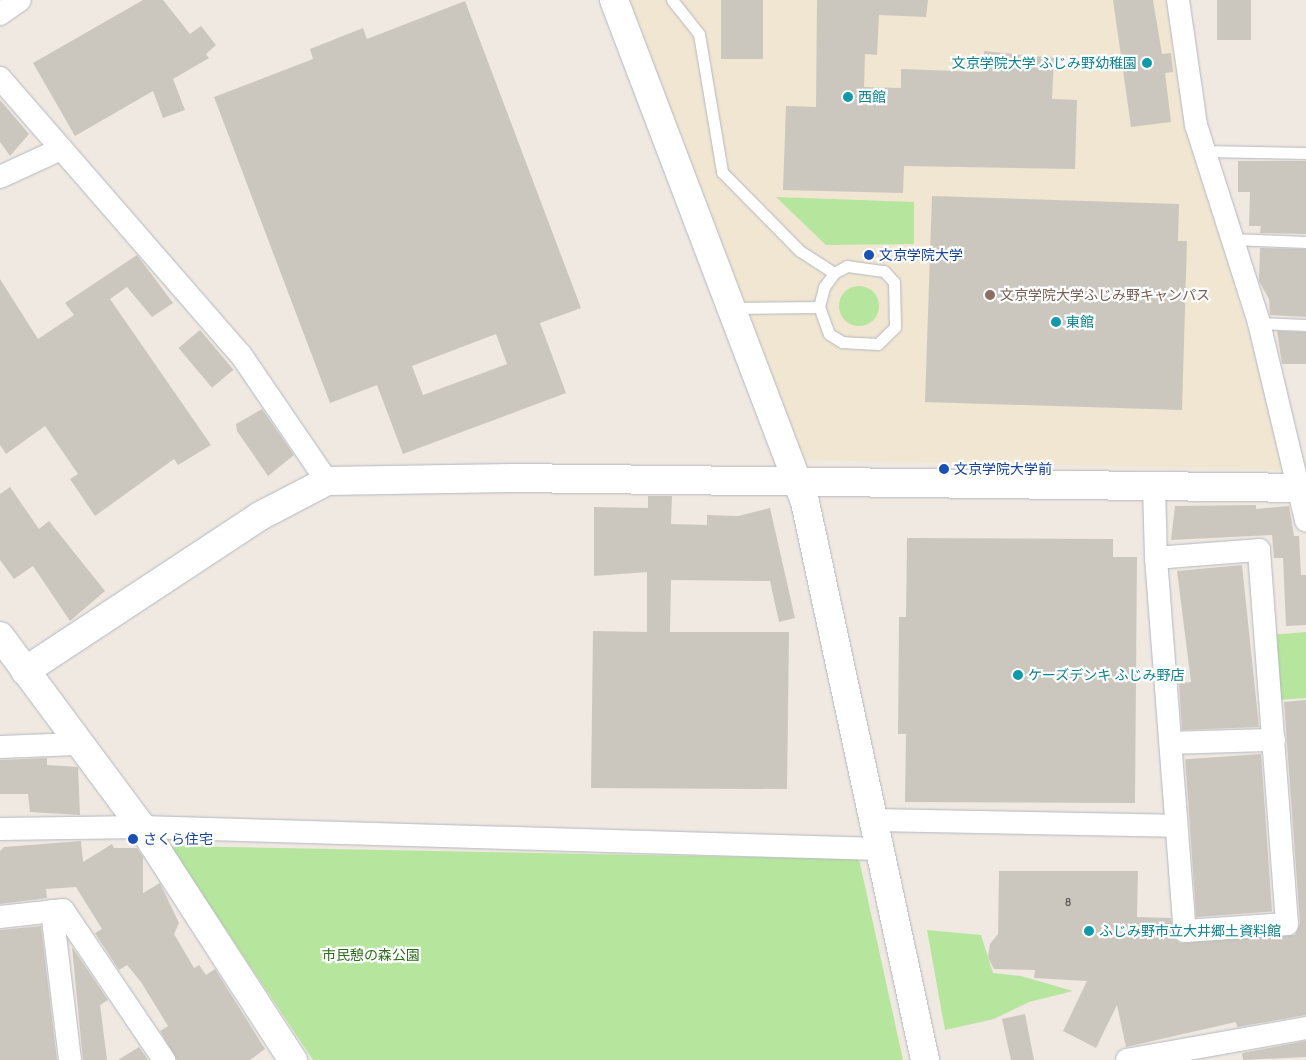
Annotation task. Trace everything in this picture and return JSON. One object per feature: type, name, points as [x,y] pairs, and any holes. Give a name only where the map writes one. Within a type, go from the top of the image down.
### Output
[{"type":"street","points":[[0,14],[20,0]]},
{"type":"street","points":[[614,0],[729,308],[805,502],[925,1060]]},
{"type":"street","points":[[1178,0],[1196,124],[1259,322],[1303,488],[1306,520]]},
{"type":"street","points":[[0,78],[240,355],[327,481]]},
{"type":"street","points":[[3,170],[61,149]]},
{"type":"street","points":[[25,671],[260,516],[327,481],[1303,488]]},
{"type":"street","points":[[1154,486],[1156,558],[1171,743],[1175,826],[1185,931],[1287,924],[1259,550],[1156,558]]},
{"type":"street","points":[[0,636],[78,744],[142,827],[284,1056]]},
{"type":"street","points":[[1171,743],[1274,740]]},
{"type":"street","points":[[0,748],[78,744]]},
{"type":"street","points":[[872,820],[1175,826]]},
{"type":"street","points":[[0,829],[142,827],[879,849]]},
{"type":"street","points":[[0,917],[63,910],[164,1060]]},
{"type":"street","points":[[52,911],[70,1060]]},
{"type":"street","points":[[1127,1060],[1306,1028]]},
{"type":"lane","points":[[672,0],[699,34],[722,172],[800,251],[834,273]]},
{"type":"lane","points":[[1204,151],[1306,153]]},
{"type":"lane","points":[[1232,239],[1306,242]]},
{"type":"lane","points":[[847,266],[884,271],[894,282],[895,327],[878,344],[842,342],[824,327],[819,307],[834,273],[847,266]]},
{"type":"lane","points":[[729,308],[819,307]]},
{"type":"lane","points":[[1259,322],[1306,325]]},
{"type":"shaded area","name":"文京学院大学ふじみ野キャンパス","points":[[630,0],[1169,0],[1189,130],[1288,470],[805,460]]},
{"type":"green space","points":[[776,197],[914,202],[914,244],[826,245]]},
{"type":"green space","points":[[855,286],[863,286],[870,289],[876,295],[879,306],[876,317],[870,323],[863,326],[855,326],[848,323],[842,317],[839,310],[839,302],[842,295],[848,289]]},
{"type":"green space","points":[[1306,632],[1306,698],[1276,700],[1271,635]]},
{"type":"green space","name":"市民憩の森公園","points":[[170,846],[859,859],[903,1060],[313,1060]]},
{"type":"green space","points":[[927,930],[981,935],[993,973],[1021,976],[1073,991],[1029,1002],[994,1019],[945,1030]]},
{"type":"building","points":[[143,0],[163,0],[190,34],[201,26],[216,45],[206,54],[209,58],[173,79],[185,110],[163,118],[153,91],[75,136],[33,63]]},
{"type":"building","points":[[721,0],[763,0],[763,59],[721,59]]},
{"type":"building","points":[[817,0],[928,0],[926,17],[879,15],[877,55],[865,54],[864,87],[901,88],[901,69],[982,72],[984,51],[1054,58],[1052,99],[1077,100],[1075,169],[904,166],[903,193],[783,190],[786,106],[816,107]]},
{"type":"building","name":"文京学院大学 ふじみ野幼稚園","points":[[1113,0],[1153,0],[1162,54],[1171,53],[1173,72],[1165,73],[1171,122],[1131,127]]},
{"type":"building","points":[[1217,0],[1251,0],[1251,40],[1217,40]]},
{"type":"building","points":[[465,1],[581,308],[540,323],[566,393],[403,454],[377,385],[330,403],[214,97],[313,59],[310,49],[363,28],[367,39]],"holes":[[[496,334],[507,364],[423,395],[412,366]]]},
{"type":"building","points":[[0,100],[29,134],[10,156],[0,142]]},
{"type":"building","points":[[1238,161],[1306,161],[1306,234],[1260,233],[1261,226],[1249,226],[1250,192],[1238,192]]},
{"type":"building","name":"東館","points":[[932,196],[1179,204],[1178,241],[1187,241],[1182,410],[925,402]]},
{"type":"building","points":[[1260,248],[1306,249],[1306,317],[1270,315],[1269,299],[1259,281]]},
{"type":"building","points":[[137,255],[173,303],[152,317],[127,287],[110,299],[211,445],[178,465],[174,459],[95,516],[70,479],[78,474],[45,426],[6,454],[0,445],[0,279],[38,339],[74,315],[65,303]]},
{"type":"building","points":[[200,330],[233,370],[212,388],[179,348]]},
{"type":"building","points":[[1277,331],[1306,332],[1306,364],[1282,364]]},
{"type":"building","points":[[262,409],[294,455],[268,476],[237,431],[236,424]]},
{"type":"building","points":[[10,487],[39,529],[49,521],[105,591],[70,621],[33,566],[14,579],[0,560],[0,494]]},
{"type":"building","points":[[648,496],[672,496],[671,524],[707,525],[707,515],[738,516],[770,508],[795,618],[779,622],[770,581],[671,580],[670,632],[789,632],[787,789],[591,788],[593,631],[647,632],[647,572],[594,576],[594,507],[648,508]]},
{"type":"building","points":[[1256,505],[1256,509],[1289,506],[1294,536],[1299,536],[1301,575],[1306,575],[1306,625],[1286,626],[1283,558],[1274,558],[1272,535],[1171,540],[1175,506]]},
{"type":"building","name":"ケーズデンキ ふじみ野店","points":[[907,538],[1113,539],[1113,557],[1137,557],[1135,803],[905,802],[906,734],[898,734],[899,617],[906,617]]},
{"type":"building","points":[[1242,565],[1259,727],[1182,730],[1179,683],[1191,682],[1177,571]]},
{"type":"building","points":[[1306,700],[1306,1015],[1237,1027],[1236,1022],[1126,1047],[1117,1005],[1096,1048],[1063,1031],[1087,981],[1034,978],[1035,970],[994,969],[988,957],[990,944],[998,934],[999,871],[1138,871],[1137,917],[1171,918],[1174,938],[1180,943],[1295,935],[1300,923],[1284,702]]},
{"type":"building","points":[[1261,754],[1272,912],[1196,917],[1185,759]]},
{"type":"building","points":[[47,758],[47,765],[78,767],[80,815],[30,812],[28,794],[0,794],[0,760]]},
{"type":"building","points":[[81,841],[83,862],[112,844],[114,848],[137,848],[143,857],[143,893],[160,883],[179,923],[174,934],[194,968],[199,965],[206,975],[215,969],[265,1049],[250,1060],[177,1060],[160,1031],[168,1026],[141,982],[127,965],[119,970],[95,933],[102,929],[76,887],[46,889],[47,898],[0,904],[0,851],[4,847]]},
{"type":"building","points":[[41,926],[57,1060],[0,1060],[0,930]]},
{"type":"building","points":[[72,947],[108,1000],[100,1005],[107,1060],[83,1060]]},
{"type":"building","points":[[1025,1014],[1034,1060],[1011,1060],[1002,1019]]},
{"type":"building","points":[[1306,1041],[1306,1057],[1243,1060],[1242,1053]]},
{"type":"building","points":[[139,1047],[148,1060],[118,1060]]},
{"type":"place","name":"文京学院大学 ふじみ野幼稚園","points":[[1147,63]]},
{"type":"place","name":"西館","points":[[848,97]]},
{"type":"place","name":"文京学院大学","points":[[869,255]]},
{"type":"place","name":"文京学院大学ふじみ野キャンパス","points":[[990,295]]},
{"type":"place","name":"東館","points":[[1056,322]]},
{"type":"place","name":"文京学院大学前","points":[[944,469]]},
{"type":"place","name":"ケーズデンキ ふじみ野店","points":[[1018,675]]},
{"type":"place","name":"さくら住宅","points":[[133,839]]},
{"type":"place","name":"ふじみ野市立大井郷土資料館","points":[[1089,931]]}]
